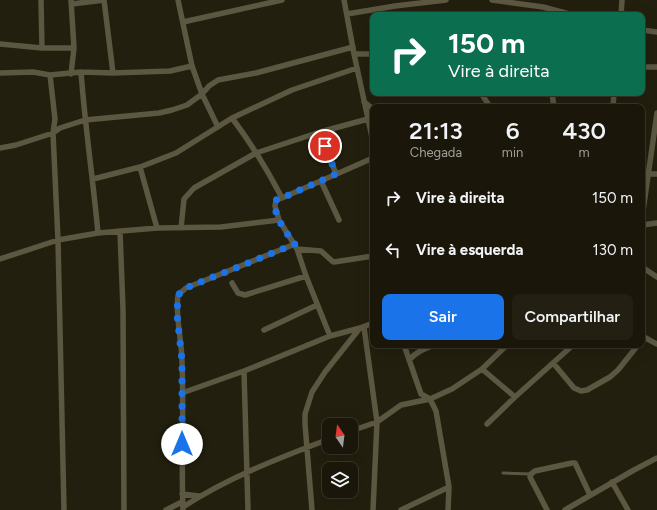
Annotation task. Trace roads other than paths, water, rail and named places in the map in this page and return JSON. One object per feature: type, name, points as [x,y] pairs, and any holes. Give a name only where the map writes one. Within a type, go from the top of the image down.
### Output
[{"type":"street","points":[[41,0],[42,48]]},
{"type":"street","points":[[71,74],[74,48],[72,2],[104,0],[113,73]]},
{"type":"street","points":[[178,0],[192,66],[202,94],[218,127]]},
{"type":"street","points":[[183,22],[282,0]]},
{"type":"street","points":[[344,0],[370,128]]},
{"type":"street","points":[[347,14],[394,3],[446,0]]},
{"type":"street","points":[[492,0],[542,7],[561,12]]},
{"type":"street","points":[[621,12],[622,0]]},
{"type":"street","points":[[645,30],[657,32]]},
{"type":"street","points":[[0,44],[42,48],[74,48]]},
{"type":"street","points":[[0,148],[16,145],[53,133],[60,128],[85,120],[159,113],[172,110],[187,105],[218,80],[256,73],[353,47]]},
{"type":"street","points":[[354,54],[370,54]]},
{"type":"street","points":[[0,73],[33,72],[50,75],[81,72],[113,73],[170,71],[192,66]]},
{"type":"street","points":[[645,67],[657,67]]},
{"type":"street","points":[[93,179],[140,167],[176,153],[232,118],[292,90],[357,68]]},
{"type":"street","points":[[81,72],[98,233]]},
{"type":"street","points":[[50,75],[55,118],[53,133],[58,240],[64,510]]},
{"type":"street","points":[[364,102],[370,107]]},
{"type":"street","points":[[645,199],[657,113]]},
{"type":"street","points":[[232,118],[256,153],[282,198]]},
{"type":"street","points":[[181,228],[184,199],[194,188],[256,153],[320,132],[368,119]]},
{"type":"street","points":[[320,132],[336,174]]},
{"type":"street","points":[[330,336],[296,247],[279,220],[275,204],[276,200],[370,159]]},
{"type":"street","points":[[140,167],[157,228]]},
{"type":"street","points":[[645,174],[657,174]]},
{"type":"street","points":[[321,181],[339,220]]},
{"type":"street","points":[[0,259],[58,240],[98,233],[157,228],[221,227],[279,220]]},
{"type":"street","points":[[645,224],[657,223]]},
{"type":"street","points":[[120,231],[123,309],[124,510]]},
{"type":"street","points":[[183,506],[182,361],[177,314],[178,295],[186,288],[296,247],[322,251],[334,262],[370,256]]},
{"type":"street","points":[[645,269],[657,277]]},
{"type":"street","points":[[232,283],[238,293],[245,295],[306,276]]},
{"type":"street","points":[[264,330],[317,305]]},
{"type":"street","points":[[182,393],[244,371],[330,336],[362,328],[370,324]]},
{"type":"street","points":[[362,328],[377,422],[373,510]]},
{"type":"street","points":[[312,510],[306,448],[305,414],[312,392],[325,372],[362,328]]},
{"type":"street","points":[[645,339],[657,344]]},
{"type":"street","points":[[405,348],[421,394],[430,399],[436,410],[449,487],[448,510]]},
{"type":"street","points":[[409,360],[414,354],[426,348]]},
{"type":"street","points":[[358,429],[377,422],[401,406],[430,399],[452,389],[482,369],[504,348]]},
{"type":"street","points":[[488,424],[515,397],[571,348]]},
{"type":"street","points":[[554,364],[574,388],[581,391],[587,390],[610,377],[618,370],[636,348]]},
{"type":"street","points":[[482,369],[515,397]]},
{"type":"street","points":[[244,371],[248,510]]},
{"type":"street","points":[[166,510],[183,506],[199,496],[248,473],[322,442]]},
{"type":"street","points":[[565,510],[612,482],[657,458]]},
{"type":"street","points":[[547,510],[531,481],[531,474],[535,471],[575,463],[590,495]]},
{"type":"street","points":[[612,482],[628,510]]},
{"type":"street","points":[[401,510],[449,487]]},
{"type":"street","points":[[182,494],[199,496]]},
{"type":"lane","points":[[503,473],[531,474]]}]
